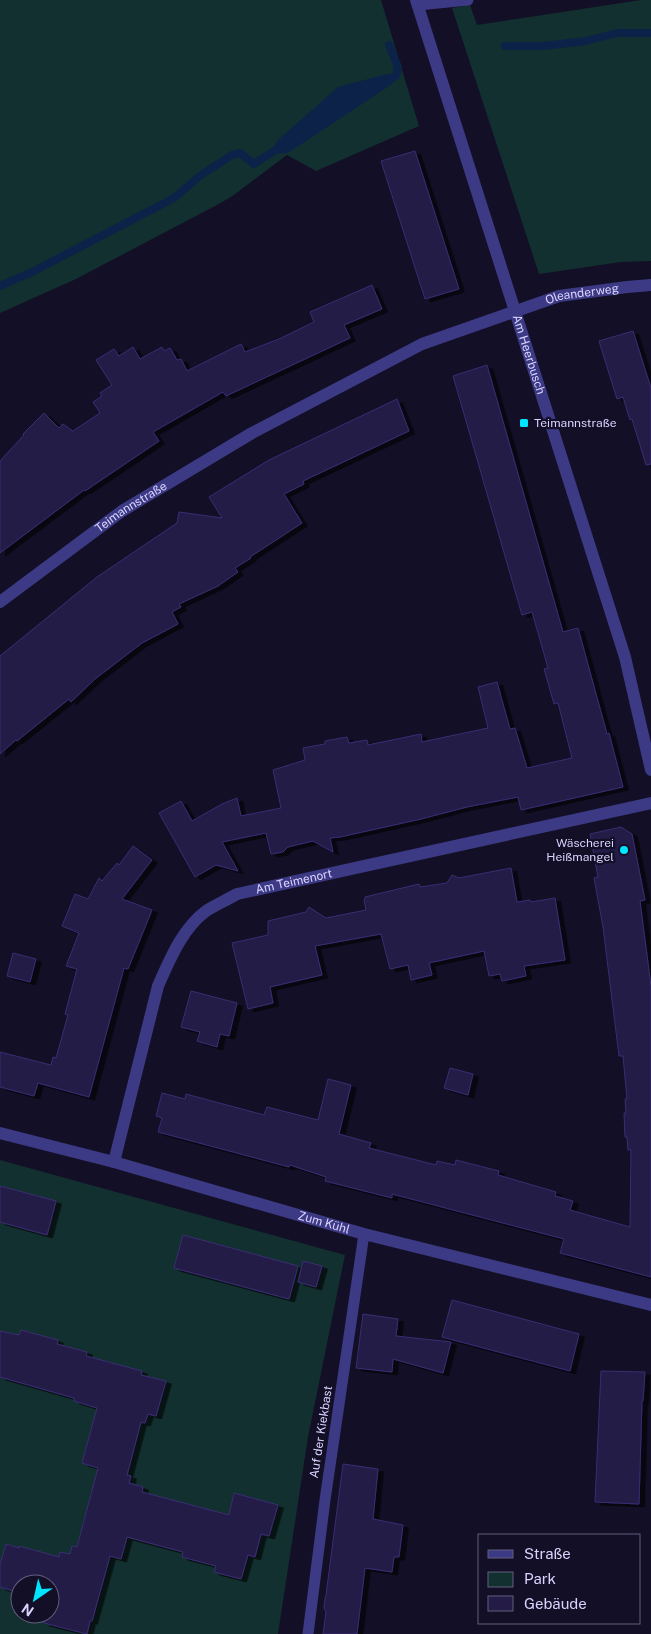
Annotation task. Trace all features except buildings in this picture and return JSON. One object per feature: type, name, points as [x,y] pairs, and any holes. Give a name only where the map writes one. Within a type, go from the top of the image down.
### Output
[{"type":"street","name":"Am Heerbusch","points":[[417,2],[625,657],[651,770]]},
{"type":"street","name":"Oleanderweg","points":[[516,312],[559,296],[651,285]]},
{"type":"street","name":"Teimannstraße","points":[[0,602],[122,511],[252,433],[422,344],[516,312]]},
{"type":"street","name":"Am Teimenort","points":[[114,1162],[158,986],[168,962],[184,934],[205,912],[237,894],[651,804]]},
{"type":"street","name":"Zum Kühl","points":[[0,1133],[114,1162],[364,1234],[651,1305]]},
{"type":"lane","points":[[417,2],[468,0]]},
{"type":"lane","name":"Auf der Kiekbast","points":[[308,1634],[325,1500],[364,1234]]},
{"type":"green space","points":[[0,0],[381,0],[419,126],[316,171],[287,155],[231,197],[215,206],[76,279],[0,313]]},
{"type":"green space","points":[[651,0],[651,261],[621,262],[539,274],[452,8],[470,5],[477,25]]},
{"type":"green space","points":[[0,1160],[345,1255],[308,1437],[278,1634],[0,1634]]},
{"type":"water","points":[[387,74],[396,76],[392,84],[288,153],[269,154],[279,139],[338,87]]},
{"type":"waterway","points":[[505,46],[543,46],[586,41],[617,33],[651,33]]},
{"type":"waterway","points":[[389,45],[398,67],[396,76],[389,79]]},
{"type":"waterway","points":[[0,286],[34,271],[174,198],[201,175],[232,155],[240,153],[254,164],[277,149]]},
{"type":"place","name":"Teimannstraße","points":[[524,423]]},
{"type":"place","name":"Wäscherei Heißmangel","points":[[624,850]]}]
